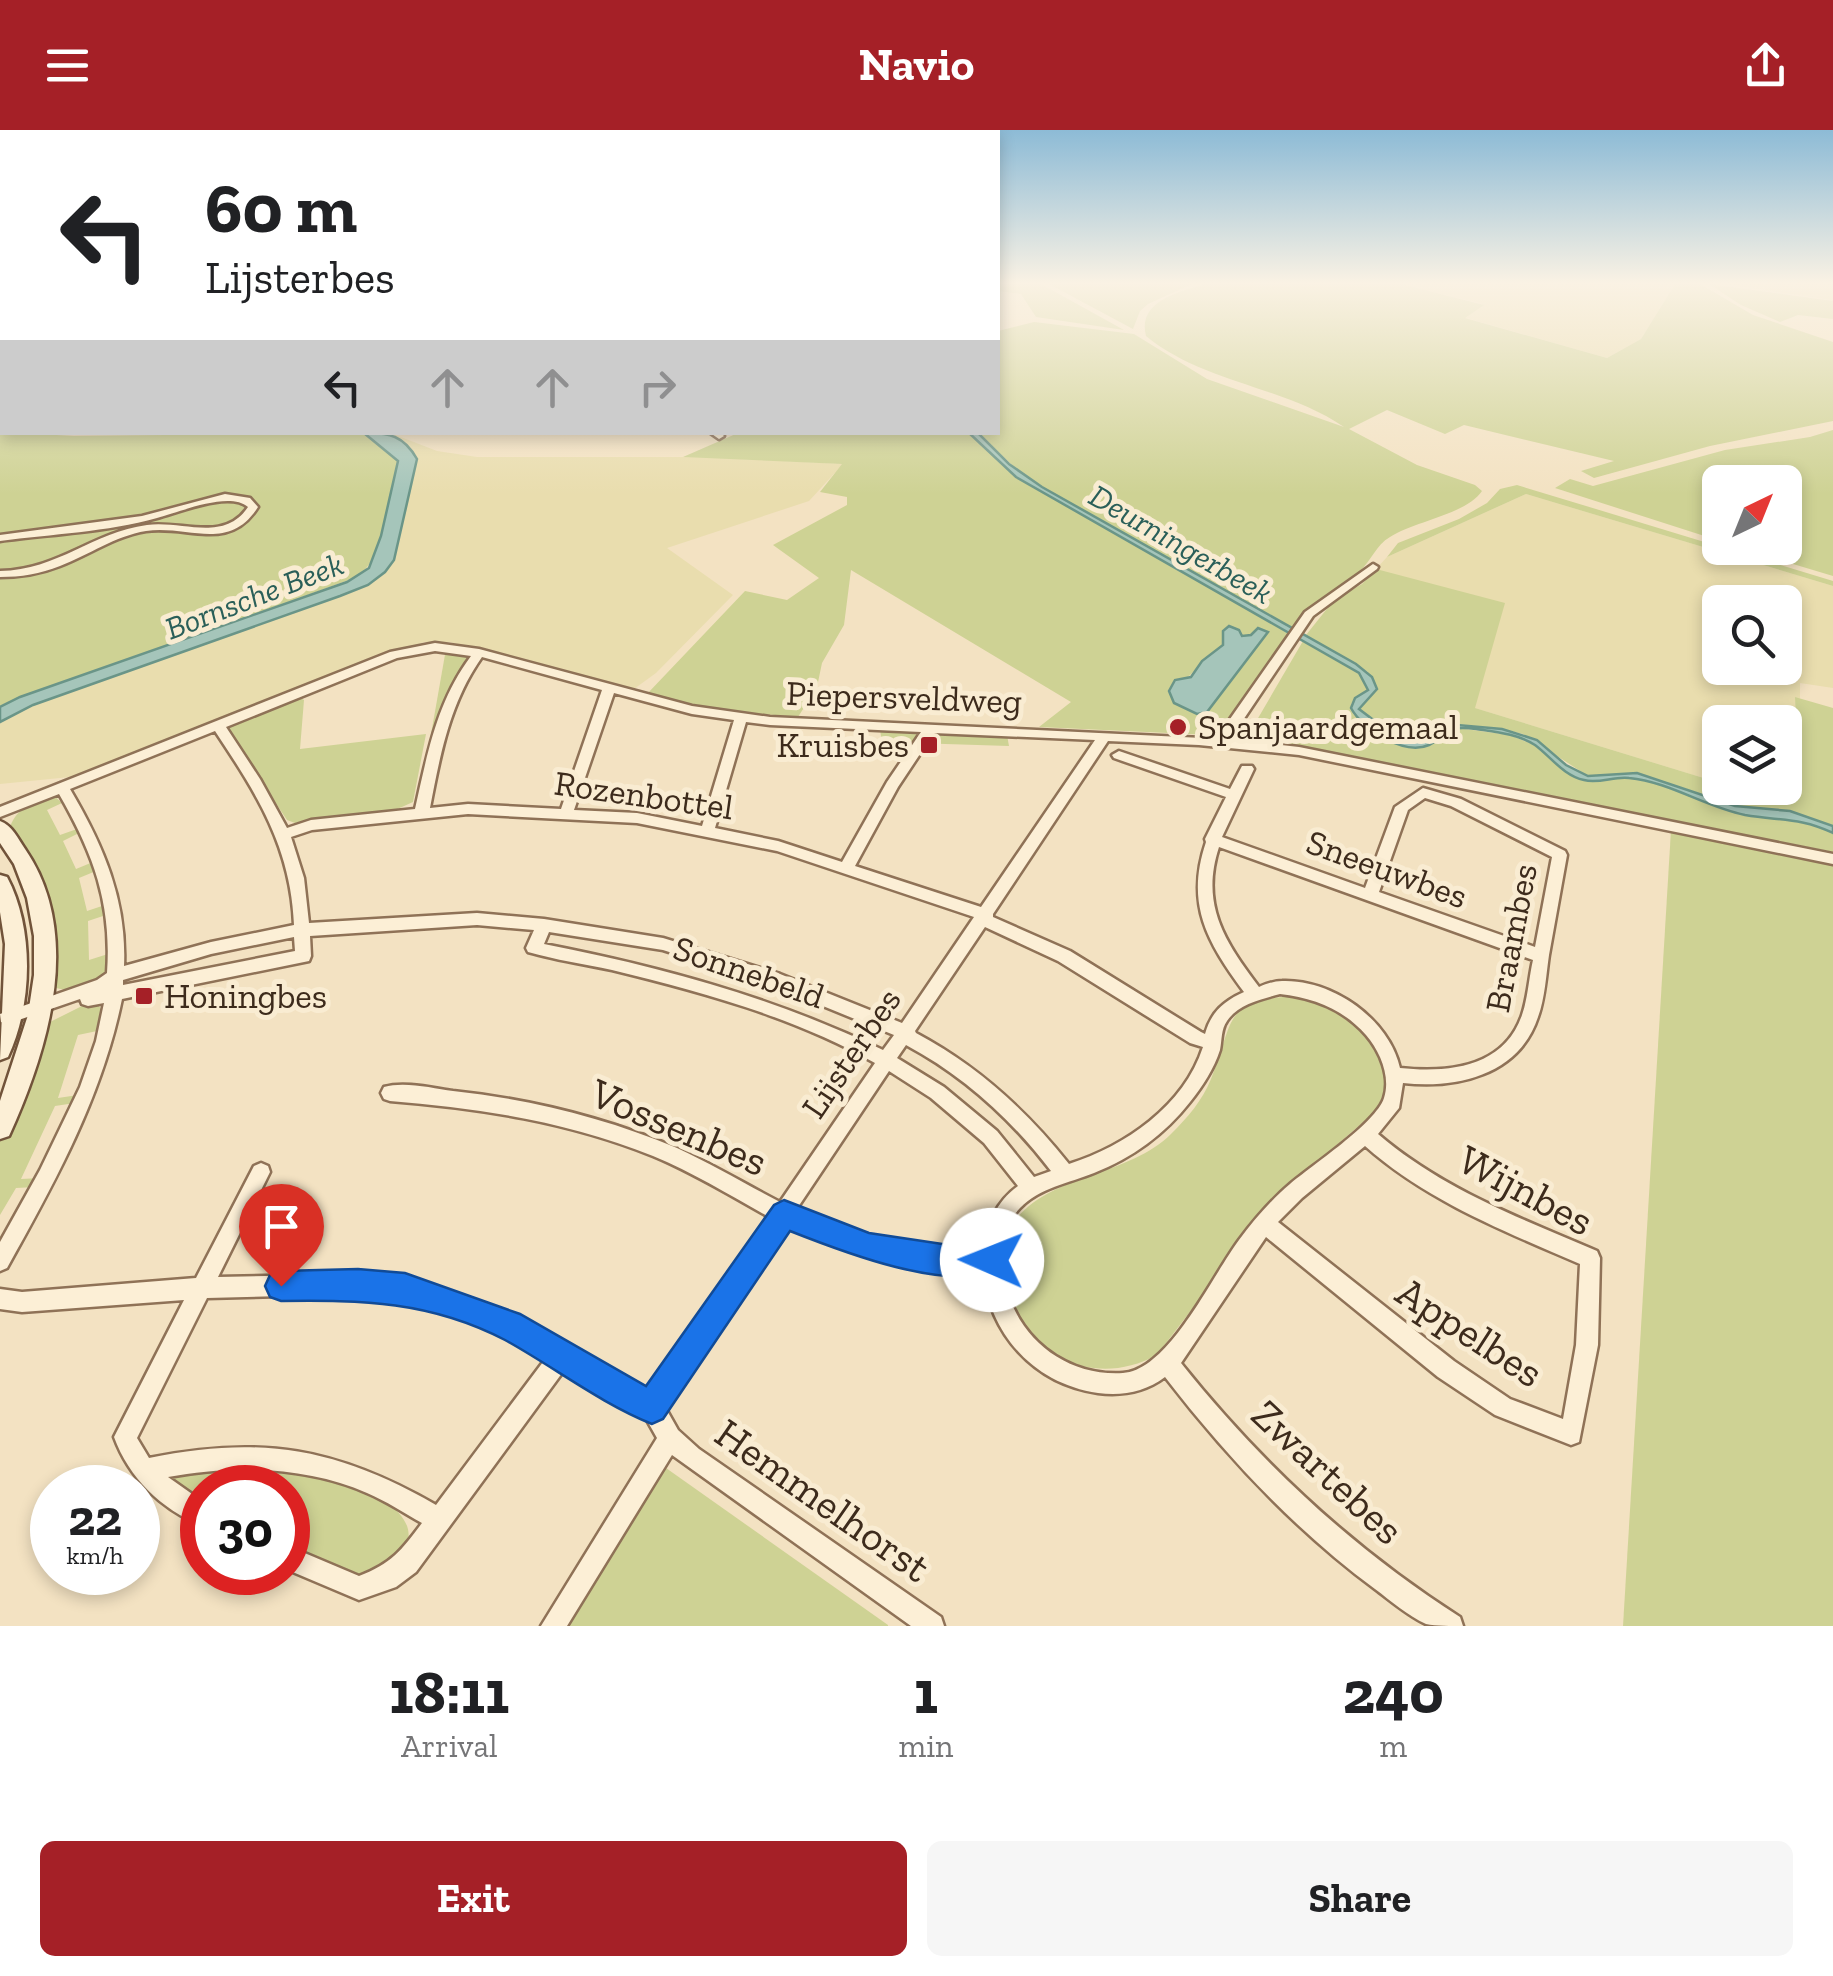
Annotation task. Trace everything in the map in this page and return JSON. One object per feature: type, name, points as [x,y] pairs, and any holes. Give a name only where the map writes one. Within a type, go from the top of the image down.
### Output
[{"type":"street","points":[[0,538],[142,524],[212,532],[242,521],[252,507],[240,498],[225,497],[142,524],[47,569],[0,574]]},
{"type":"street","points":[[1230,742],[1228,732],[1316,607],[1373,567]]},
{"type":"street","name":"Piepersveldweg","points":[[0,812],[405,652],[444,647],[709,714],[1230,742],[1317,754],[1833,859]]},
{"type":"street","points":[[422,812],[445,719],[479,653]]},
{"type":"street","points":[[566,811],[609,688]]},
{"type":"street","points":[[708,829],[741,718]]},
{"type":"street","points":[[218,724],[284,834],[298,880],[301,930]]},
{"type":"street","points":[[846,867],[892,785],[931,728]]},
{"type":"street","name":"Lijsterbes","points":[[652,1407],[888,1063],[1105,736]]},
{"type":"street","points":[[1119,755],[1234,795]]},
{"type":"street","points":[[1247,769],[1212,839],[1202,882],[1209,923],[1255,994]]},
{"type":"street","points":[[0,1260],[80,1111],[106,1036],[117,975],[112,900],[104,873],[95,846],[61,786]]},
{"type":"street","name":"Braambes","points":[[1370,895],[1402,807],[1423,793],[1437,794],[1560,855],[1530,1017],[1520,1038],[1499,1060],[1474,1072],[1418,1078],[1395,1075]]},
{"type":"street","name":"Rozenbottel","points":[[284,834],[310,825],[422,812],[566,811],[708,829],[846,867],[984,917],[1064,956],[1196,1038],[1212,1043]]},
{"type":"street","points":[[0,828],[24,864],[42,911],[46,945],[40,1008],[25,1068],[0,1128]]},
{"type":"street","name":"Sneeuwbes","points":[[1212,839],[1541,956]]},
{"type":"street","points":[[0,882],[10,911],[16,959],[0,1050]]},
{"type":"street","name":"Sonnebeld","points":[[40,1008],[55,998],[103,985],[117,975],[211,948],[301,930],[477,920],[544,925],[662,944],[774,978],[907,1034],[1001,1098],[1066,1175]]},
{"type":"street","name":"Sonnebeld","points":[[544,925],[534,948],[621,964],[732,995],[791,1016],[932,1086],[966,1111],[1005,1151],[1032,1189]]},
{"type":"street","name":"Sonnebeld","points":[[7,1017],[304,956],[301,930]]},
{"type":"street","points":[[1280,987],[1299,988],[1345,1006],[1384,1044],[1395,1075],[1393,1102],[1365,1135],[1282,1204],[1210,1299],[1187,1342],[1166,1361],[1134,1382],[1075,1378],[1041,1361],[1011,1327],[998,1300],[992,1260],[1005,1210],[1032,1189],[1109,1157],[1152,1130],[1178,1105],[1212,1043],[1218,1020],[1255,994],[1280,987]]},
{"type":"street","name":"Vossenbes","points":[[390,1093],[466,1098],[595,1128],[659,1150],[735,1185],[784,1215],[869,1248],[949,1260],[992,1260]]},
{"type":"street","name":"Wijnbes","points":[[1365,1135],[1382,1152],[1486,1213],[1590,1258],[1587,1345]]},
{"type":"street","points":[[142,1465],[129,1453],[125,1437],[261,1172]]},
{"type":"street","name":"Appelbes","points":[[1265,1224],[1446,1370],[1503,1408],[1571,1434],[1587,1345]]},
{"type":"street","points":[[0,1299],[22,1302],[204,1288],[358,1284],[405,1288],[509,1325],[652,1407],[670,1438],[553,1626]]},
{"type":"street","points":[[310,1567],[359,1588],[387,1578],[407,1563],[562,1355]]},
{"type":"street","name":"Zwartebes","points":[[1166,1361],[1248,1458],[1315,1522],[1451,1626]]},
{"type":"street","name":"Hemmelhorst","points":[[670,1438],[932,1626]]},
{"type":"street","points":[[160,1467],[186,1460],[232,1457],[299,1463],[363,1480],[437,1519]]},
{"type":"street","points":[[160,1486],[180,1501]]},
{"type":"shaded area","points":[[394,435],[437,451],[477,457],[700,457],[843,464],[809,501],[667,548],[733,595],[656,673],[634,689],[450,642],[424,642],[70,777],[0,784],[0,722],[18,711],[368,585],[411,448]]},
{"type":"shaded area","points":[[1526,494],[1702,547],[1702,565],[1763,565],[1833,586],[1833,688],[1802,683],[1802,585],[1702,585],[1702,685],[1800,685],[1800,699],[1795,698],[1795,705],[1702,705],[1702,777],[1475,708],[1376,569],[1387,557]]},
{"type":"green space","points":[[1000,354],[1166,354],[1207,379],[1344,427],[1296,402],[1172,354],[1592,354],[1607,358],[1614,354],[1833,354],[1833,421],[1710,446],[1594,478],[1581,471],[1614,461],[1464,425],[1445,434],[1387,410],[1349,429],[1417,465],[1482,491],[1465,506],[1385,540],[1351,580],[1292,628],[1025,477],[980,435],[1000,435]]},
{"type":"green space","points":[[1833,430],[1833,576],[1796,565],[1802,565],[1802,465],[1702,465],[1702,535],[1555,488],[1570,479],[1593,486],[1725,450]]},
{"type":"green space","points":[[0,435],[367,435],[395,454],[398,465],[381,541],[367,568],[357,577],[0,707]]},
{"type":"green space","points":[[733,435],[971,435],[1016,477],[1288,633],[1222,731],[1211,735],[1039,727],[1071,702],[851,570],[844,625],[822,663],[817,687],[798,717],[725,711],[647,694],[745,591],[787,600],[819,578],[773,545],[847,505],[847,497],[820,492],[842,464],[683,457]],"holes":[[[1251,635],[1196,714],[1174,703],[1170,692],[1217,650]]]},
{"type":"green space","points":[[1517,485],[1702,541],[1702,547],[1526,494],[1387,557],[1398,543],[1459,519],[1487,503],[1500,489]]},
{"type":"green space","points":[[1763,565],[1780,565],[1833,581],[1833,586]]},
{"type":"green space","points":[[1376,569],[1505,603],[1475,708],[1702,777],[1702,795],[1637,773],[1588,776],[1523,734],[1502,729],[1446,724],[1412,741],[1396,737],[1359,709],[1371,697],[1368,672],[1306,635],[1334,600],[1362,584]]},
{"type":"green space","points":[[1303,641],[1342,661],[1365,682],[1368,691],[1351,704],[1353,714],[1413,747],[1457,728],[1510,735],[1534,745],[1568,773],[1592,782],[1624,777],[1656,782],[1702,799],[1702,805],[1717,805],[1743,815],[1797,819],[1833,833],[1833,852],[1247,737]]},
{"type":"green space","points":[[446,649],[469,657],[430,740]]},
{"type":"green space","points":[[297,696],[304,700],[300,749],[426,734],[413,802],[393,811],[295,823],[287,820],[223,724]]},
{"type":"green space","points":[[1795,697],[1833,708],[1833,826],[1790,811],[1732,805],[1802,805],[1802,705],[1795,705]]},
{"type":"green space","points":[[880,730],[1007,735],[1009,746],[882,742]]},
{"type":"green space","points":[[53,795],[62,803],[47,810],[60,835],[77,829],[79,833],[63,841],[76,869],[93,862],[96,871],[79,878],[87,911],[105,905],[106,915],[88,921],[89,960],[108,954],[107,972],[98,982],[74,989],[53,987],[10,827],[22,810]]},
{"type":"green space","points":[[1671,830],[1833,862],[1833,1626],[1623,1626]]},
{"type":"green space","points":[[1298,996],[1342,1013],[1361,1026],[1378,1049],[1388,1084],[1376,1111],[1279,1195],[1157,1355],[1120,1368],[1102,1369],[1068,1361],[1052,1352],[1038,1340],[1008,1298],[1005,1255],[1009,1234],[1018,1217],[1051,1192],[1154,1148],[1183,1121],[1203,1094],[1235,1016],[1256,1002]]},
{"type":"green space","points":[[84,1005],[98,1005],[103,1011],[97,1031],[78,1035],[58,1098],[78,1095],[75,1103],[55,1106],[21,1179],[41,1178],[36,1187],[16,1188],[0,1215],[0,1137],[41,1033],[50,1022]]},
{"type":"green space","points":[[666,1468],[888,1625],[888,1626],[565,1626]]},
{"type":"green space","points":[[175,1473],[180,1473],[180,1489],[171,1483]]},
{"type":"green space","points":[[310,1474],[363,1491],[385,1501],[401,1515],[408,1531],[405,1551],[364,1578],[310,1557]]},
{"type":"water","points":[[366,435],[395,437],[417,459],[394,560],[368,585],[33,705],[0,722],[0,707],[20,697],[347,582],[369,568],[381,536],[398,461]]},
{"type":"water","points":[[971,435],[980,435],[1009,464],[1042,487],[1356,664],[1372,677],[1377,689],[1359,709],[1396,737],[1412,741],[1446,724],[1502,729],[1537,740],[1566,765],[1588,776],[1637,773],[1702,795],[1702,800],[1644,780],[1577,778],[1535,745],[1507,734],[1458,728],[1429,745],[1396,744],[1364,724],[1351,708],[1355,698],[1368,690],[1359,673],[1016,477]]},
{"type":"water","points":[[1229,626],[1242,636],[1251,635],[1258,628],[1268,632],[1207,712],[1197,714],[1174,703],[1169,691],[1175,680],[1191,677],[1202,661],[1223,645],[1223,631]]},
{"type":"water","points":[[1714,805],[1790,811],[1833,826],[1833,833],[1800,822]]},
{"type":"place","name":"Spanjaardgemaal","points":[[1178,727]]},
{"type":"place","name":"Kruisbes","points":[[929,745]]},
{"type":"place","name":"Honingbes","points":[[144,996]]},
{"type":"route","points":[[281,1286],[358,1284],[405,1288],[509,1325],[652,1407],[784,1215],[869,1248],[949,1260],[992,1260]]},
{"type":"water label","name":"Deurningerbeek","points":[[1181,544]]},
{"type":"water label","name":"Bornsche Beek","points":[[254,596]]}]
